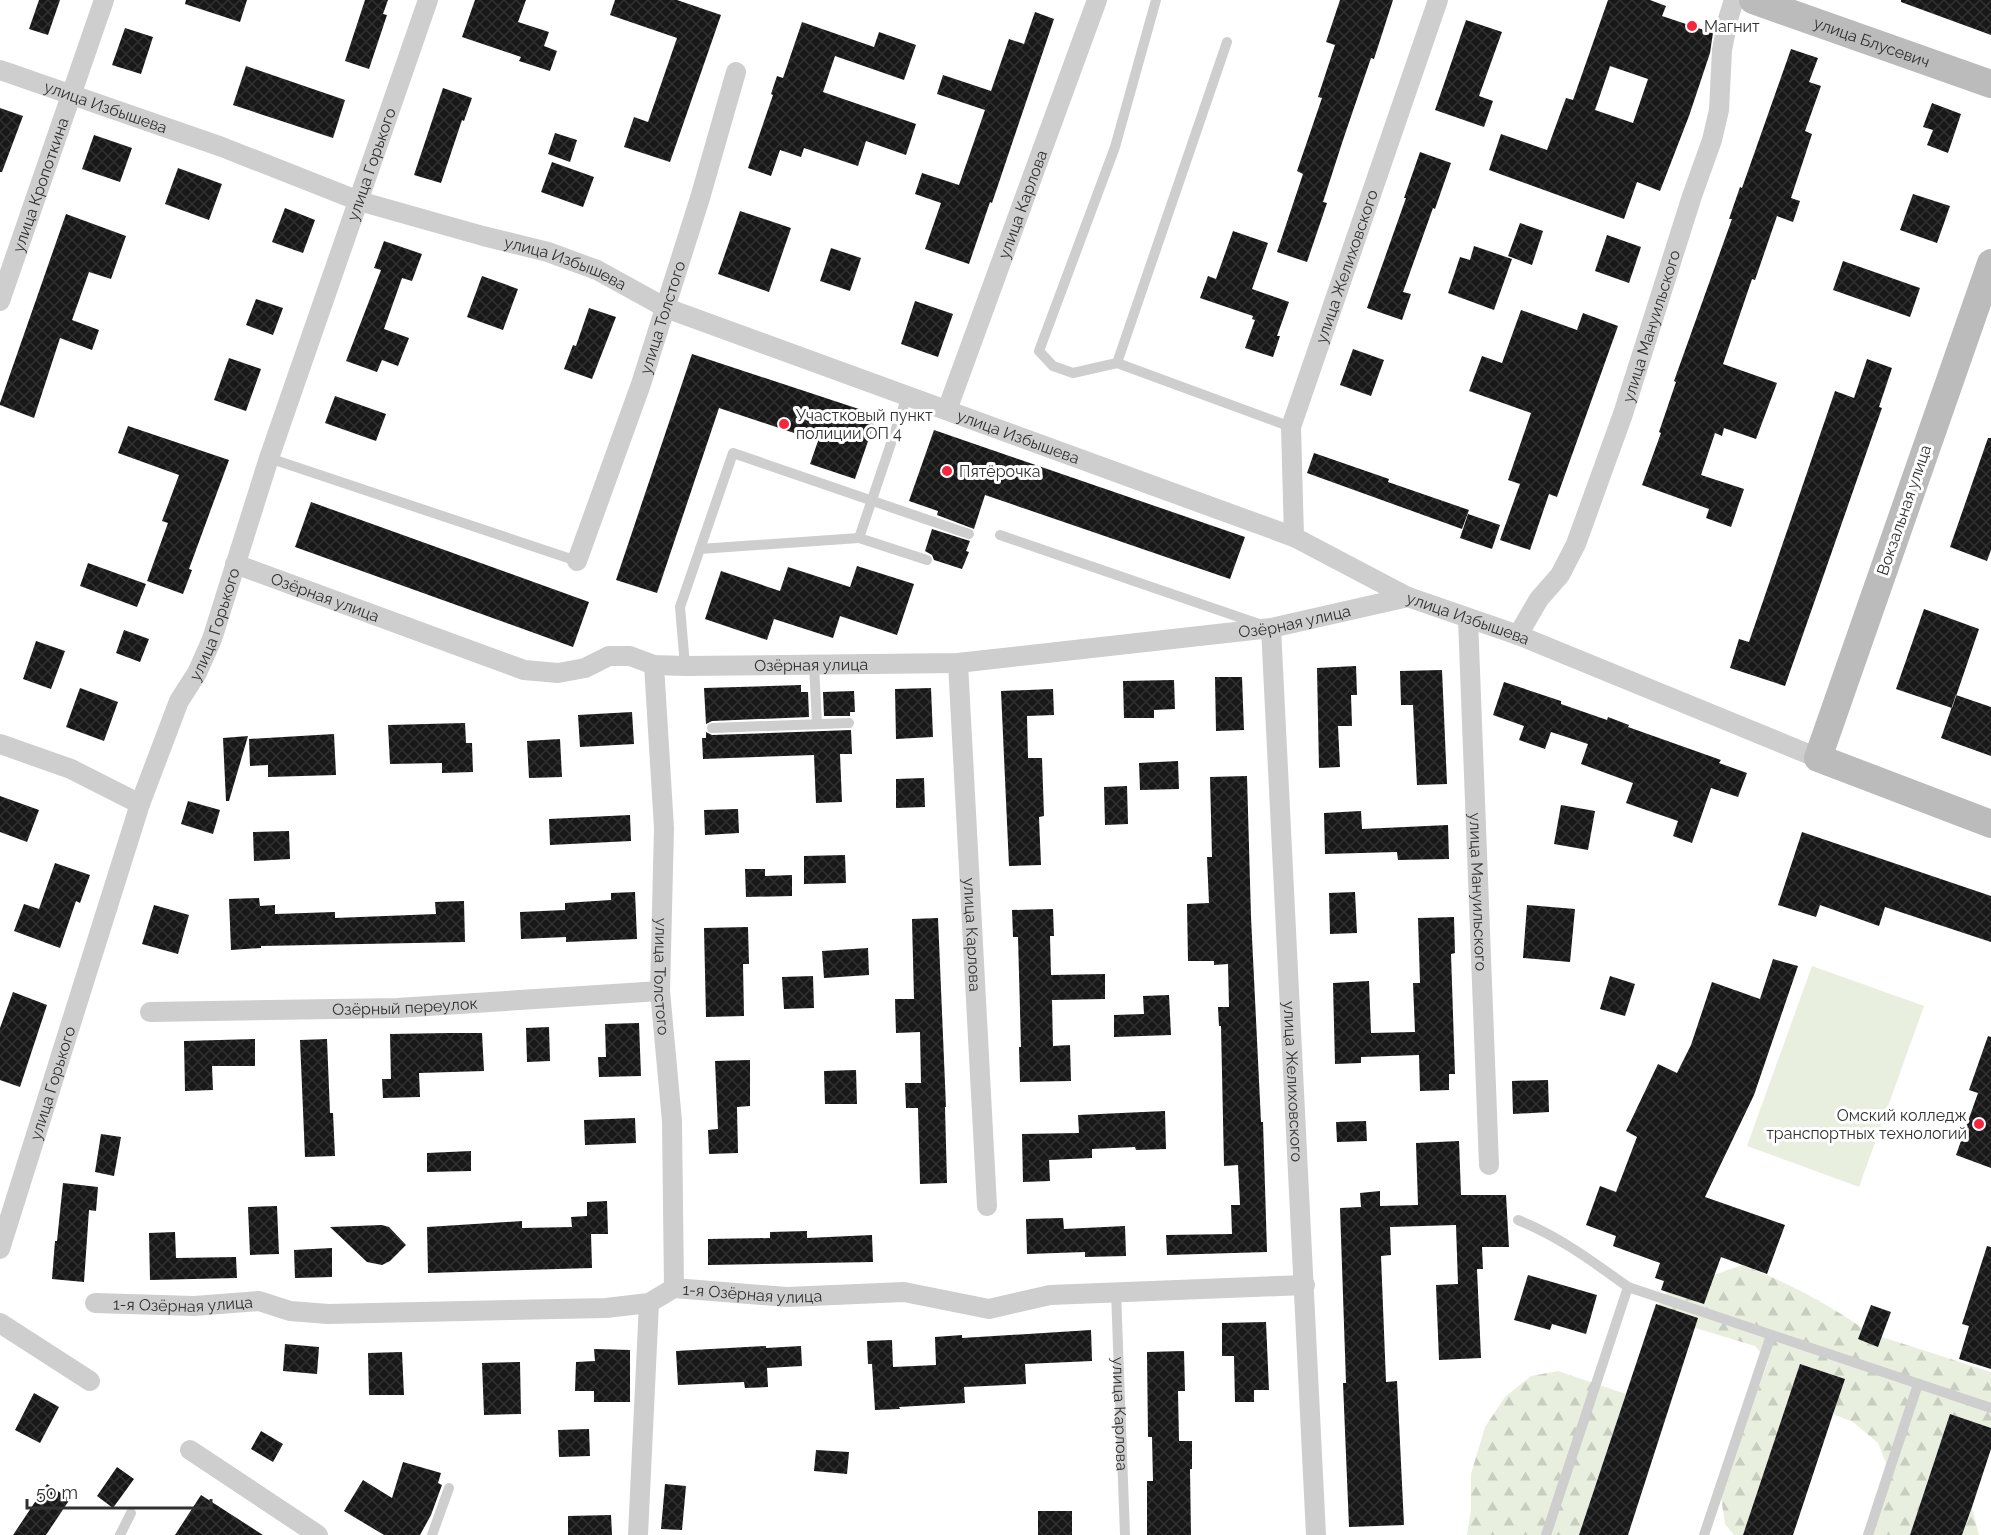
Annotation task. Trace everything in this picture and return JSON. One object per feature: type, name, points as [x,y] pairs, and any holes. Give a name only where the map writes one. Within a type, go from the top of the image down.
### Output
[{"type":"main road","name":"улица Блусевич","points":[[1752,1],[1991,84]]},
{"type":"main road","name":"Вокзальная улица","points":[[1818,758],[1991,263]]},
{"type":"main road","name":"улица Избышева","points":[[1818,758],[1991,824]]},
{"type":"street","name":"улица Кропоткина","points":[[0,301],[104,0]]},
{"type":"street","name":"улица Горького","points":[[0,1249],[140,804],[179,701],[197,673],[212,639],[269,458],[428,0]]},
{"type":"street","name":"улица Карлова","points":[[947,410],[1097,0]]},
{"type":"street","name":"улица Желиховского","points":[[1294,537],[1291,427],[1438,0]]},
{"type":"street","name":"улица Мануильского","points":[[1518,635],[1539,599],[1560,575],[1576,544],[1623,414],[1712,140],[1719,110],[1722,50],[1728,19],[1752,1]]},
{"type":"street","name":"улица Избышева","points":[[0,70],[222,147],[359,201],[548,252],[597,270],[666,308],[1294,537],[1408,597],[1518,635],[1818,758]]},
{"type":"street","name":"улица Толстого","points":[[577,561],[666,308],[736,72]]},
{"type":"street","name":"Озёрная улица","points":[[234,564],[524,670],[558,674],[585,669],[609,656],[630,656],[654,665],[685,666],[958,663],[1271,628],[1408,597]]},
{"type":"street","name":"улица Мануильского","points":[[1468,619],[1489,1165]]},
{"type":"street","name":"улица Желиховского","points":[[1271,628],[1316,1535]]},
{"type":"street","name":"улица Карлова","points":[[958,663],[987,1206]]},
{"type":"street","name":"улица Толстого","points":[[654,665],[664,828],[660,991],[672,1121],[675,1288]]},
{"type":"street","points":[[0,744],[71,769],[140,804]]},
{"type":"street","name":"Озёрный переулок","points":[[150,1012],[397,1008],[660,991]]},
{"type":"street","name":"1-я Озёрная улица","points":[[95,1303],[194,1306],[259,1301],[290,1311],[328,1314],[606,1308],[649,1303],[675,1288],[787,1297],[904,1292],[989,1309],[1050,1295],[1305,1285]]},
{"type":"street","points":[[638,1535],[649,1303]]},
{"type":"street","points":[[0,1323],[90,1381]]},
{"type":"street","points":[[190,1450],[318,1535]]},
{"type":"lane","points":[[1156,0],[1115,147],[1039,351],[1053,366],[1073,373],[1117,363],[1291,427]]},
{"type":"lane","points":[[1117,363],[1227,42]]},
{"type":"lane","points":[[859,538],[907,396]]},
{"type":"lane","points":[[685,666],[680,607],[733,453],[969,534]]},
{"type":"lane","points":[[269,458],[577,561]]},
{"type":"lane","points":[[1000,535],[1271,628]]},
{"type":"lane","points":[[700,549],[859,538],[927,560]]},
{"type":"lane","points":[[814,665],[817,724]]},
{"type":"lane","points":[[712,728],[849,723]]},
{"type":"lane","points":[[1518,1220],[1545,1231],[1576,1249],[1628,1287],[1991,1408]]},
{"type":"lane","points":[[1546,1535],[1628,1287]]},
{"type":"lane","name":"улица Карлова","points":[[1116,1292],[1125,1535]]},
{"type":"lane","points":[[1704,1535],[1771,1335]]},
{"type":"lane","points":[[1868,1535],[1918,1384]]},
{"type":"lane","points":[[432,1535],[449,1488]]},
{"type":"lane","points":[[120,1535],[131,1513]]},
{"type":"green space","points":[[1812,966],[1924,1006],[1859,1187],[1747,1146]]},
{"type":"green space","points":[[1742,1265],[1834,1309],[1862,1328],[1858,1339],[1878,1346],[1882,1337],[1991,1372],[1991,1428],[1950,1414],[1910,1535],[1863,1535],[1886,1463],[1878,1443],[1853,1422],[1833,1414],[1743,1535],[1734,1535],[1725,1524],[1721,1496],[1768,1361],[1755,1346],[1652,1315],[1667,1292]]},
{"type":"green space","points":[[1558,1371],[1626,1394],[1579,1535],[1467,1535],[1471,1511],[1471,1474],[1485,1427],[1505,1397],[1531,1376]]},
{"type":"green space","points":[[1972,1507],[1979,1535],[1962,1535]]},
{"type":"building","points":[[39,0],[60,0],[48,35],[29,29]]},
{"type":"building","points":[[186,0],[247,0],[240,22],[185,4]]},
{"type":"building","points":[[365,0],[388,0],[383,14],[387,15],[369,69],[345,61]]},
{"type":"building","points":[[475,0],[526,0],[518,22],[549,32],[544,46],[557,51],[550,71],[519,61],[521,57],[462,37]]},
{"type":"building","points":[[615,0],[677,0],[721,15],[670,162],[624,147],[634,117],[648,122],[677,38],[610,15]]},
{"type":"building","points":[[1340,0],[1393,0],[1374,59],[1371,58],[1343,140],[1323,202],[1327,203],[1307,262],[1277,252],[1303,174],[1297,171],[1322,98],[1318,97],[1335,45],[1326,42]]},
{"type":"building","points":[[1608,0],[1650,0],[1666,6],[1662,16],[1713,33],[1710,53],[1689,116],[1660,191],[1637,182],[1624,219],[1489,170],[1501,134],[1547,150],[1566,98],[1573,100]],"holes":[[[1610,66],[1648,79],[1633,123],[1595,110]]]},
{"type":"building","points":[[1901,0],[1991,0],[1991,35],[1901,2]]},
{"type":"building","points":[[1035,12],[1054,19],[969,264],[925,249],[941,203],[915,194],[922,173],[959,185],[985,110],[937,94],[943,75],[991,91],[1009,39],[1024,44]]},
{"type":"building","points":[[1466,20],[1502,32],[1479,96],[1493,101],[1484,127],[1435,110]]},
{"type":"building","points":[[802,22],[874,47],[879,32],[916,45],[904,80],[835,56],[823,92],[916,124],[906,155],[866,141],[858,166],[804,148],[801,157],[780,150],[771,176],[748,168],[773,95],[771,94],[777,76],[783,78]]},
{"type":"building","points":[[125,28],[153,37],[141,74],[112,65]]},
{"type":"building","points":[[1791,49],[1818,58],[1809,82],[1821,86],[1805,131],[1812,134],[1791,198],[1800,201],[1793,222],[1777,216],[1755,280],[1752,279],[1723,364],[1777,383],[1756,439],[1724,428],[1722,436],[1715,433],[1701,475],[1744,489],[1731,527],[1706,518],[1709,509],[1642,485],[1661,433],[1659,432],[1676,382],[1674,381],[1732,219],[1729,219]]},
{"type":"building","points":[[246,66],[345,100],[333,138],[233,105]]},
{"type":"building","points":[[443,88],[472,98],[464,121],[462,120],[441,183],[414,175]]},
{"type":"building","points":[[1932,103],[1961,114],[1948,153],[1927,145],[1933,130],[1923,127]]},
{"type":"building","points":[[0,108],[23,116],[2,172],[0,172]]},
{"type":"building","points":[[555,133],[577,140],[570,162],[548,154]]},
{"type":"building","points":[[94,135],[132,148],[120,182],[82,169]]},
{"type":"building","points":[[1420,152],[1451,163],[1403,292],[1411,294],[1402,320],[1367,308]]},
{"type":"building","points":[[552,162],[594,177],[583,207],[541,192]]},
{"type":"building","points":[[178,168],[222,184],[209,220],[165,204]]},
{"type":"building","points":[[1913,194],[1950,206],[1937,243],[1900,230]]},
{"type":"building","points":[[285,208],[315,220],[303,253],[272,242]]},
{"type":"building","points":[[740,211],[791,228],[769,292],[718,274]]},
{"type":"building","points":[[66,214],[126,236],[111,279],[89,272],[72,320],[99,330],[92,350],[60,338],[34,418],[0,405],[0,403]]},
{"type":"building","points":[[1520,223],[1543,231],[1532,265],[1508,256]]},
{"type":"building","points":[[1233,231],[1268,243],[1252,289],[1289,302],[1277,336],[1280,336],[1273,357],[1245,348],[1255,320],[1252,319],[1253,316],[1200,298],[1208,276],[1216,279]]},
{"type":"building","points":[[1607,235],[1641,247],[1629,283],[1595,271]]},
{"type":"building","points":[[384,241],[422,254],[412,281],[402,278],[384,329],[409,338],[398,366],[382,360],[377,372],[346,361],[381,270],[374,268]]},
{"type":"building","points":[[1474,246],[1512,259],[1494,310],[1448,293],[1460,257],[1470,260]]},
{"type":"building","points":[[831,248],[861,258],[850,291],[820,281]]},
{"type":"building","points":[[1843,261],[1920,288],[1910,317],[1833,290]]},
{"type":"building","points":[[482,276],[518,289],[503,330],[467,317]]},
{"type":"building","points":[[256,299],[283,308],[273,335],[246,325]]},
{"type":"building","points":[[915,301],[953,314],[938,357],[901,344]]},
{"type":"building","points":[[589,308],[616,317],[592,379],[564,369],[573,345],[576,346]]},
{"type":"building","points":[[1521,310],[1577,330],[1583,313],[1618,326],[1557,497],[1549,494],[1530,550],[1500,540],[1520,484],[1508,480],[1531,413],[1469,391],[1482,356],[1502,363]]},
{"type":"building","points":[[1353,349],[1384,360],[1371,396],[1340,385]]},
{"type":"building","points":[[692,354],[877,415],[855,479],[810,464],[818,441],[719,408],[657,593],[616,580]]},
{"type":"building","points":[[229,358],[261,369],[246,411],[214,400]]},
{"type":"building","points":[[1867,359],[1892,368],[1879,407],[1882,408],[1785,686],[1730,668],[1739,639],[1749,642],[1835,391],[1854,398]]},
{"type":"building","points":[[335,396],[386,414],[376,441],[325,423]]},
{"type":"building","points":[[128,426],[229,460],[189,569],[192,570],[183,594],[147,581],[168,523],[162,521],[179,475],[118,453]]},
{"type":"building","points":[[934,430],[1245,537],[1230,579],[985,495],[974,529],[937,515],[938,511],[909,501]]},
{"type":"building","points":[[1988,438],[1991,438],[1991,550],[1987,561],[1950,547]]},
{"type":"building","points":[[1314,453],[1469,510],[1462,529],[1307,473]]},
{"type":"building","points":[[311,502],[589,602],[573,647],[295,547]]},
{"type":"building","points":[[1468,514],[1500,525],[1492,549],[1460,538]]},
{"type":"building","points":[[932,529],[970,541],[966,551],[969,552],[962,569],[934,560],[932,555],[925,551]]},
{"type":"building","points":[[88,563],[146,584],[137,607],[80,586]]},
{"type":"building","points":[[857,566],[914,584],[897,635],[840,616],[833,638],[774,619],[767,640],[705,619],[721,571],[780,591],[788,567],[850,587]]},
{"type":"building","points":[[1924,609],[1979,629],[1952,708],[1896,689]]},
{"type":"building","points":[[124,630],[149,639],[140,662],[116,653]]},
{"type":"building","points":[[36,641],[65,651],[51,689],[23,679]]},
{"type":"building","points":[[1356,666],[1357,695],[1351,695],[1352,726],[1338,726],[1340,767],[1319,768],[1317,668]]},
{"type":"building","points":[[1442,670],[1447,784],[1417,785],[1413,705],[1401,705],[1400,671]]},
{"type":"building","points":[[1215,677],[1242,677],[1244,730],[1216,731]]},
{"type":"building","points":[[1174,680],[1175,709],[1154,710],[1154,718],[1124,718],[1123,681]]},
{"type":"building","points":[[1504,682],[1561,701],[1561,704],[1607,720],[1608,717],[1629,725],[1628,727],[1721,760],[1719,763],[1747,773],[1738,797],[1711,788],[1692,843],[1673,836],[1678,821],[1626,803],[1633,783],[1581,764],[1588,744],[1551,732],[1545,749],[1519,740],[1524,726],[1493,715]]},
{"type":"building","points":[[801,685],[801,692],[808,692],[809,717],[712,721],[706,724],[704,688]]},
{"type":"building","points":[[80,688],[118,702],[104,741],[66,727]]},
{"type":"building","points":[[931,688],[933,737],[896,739],[895,689]]},
{"type":"building","points":[[1053,689],[1054,715],[1027,716],[1028,758],[1042,758],[1044,816],[1039,817],[1041,865],[1009,866],[1001,691]]},
{"type":"building","points":[[854,691],[855,712],[850,712],[850,716],[824,716],[823,692]]},
{"type":"building","points":[[1956,695],[1991,707],[1991,756],[1941,738]]},
{"type":"building","points":[[632,712],[634,744],[580,747],[578,715]]},
{"type":"building","points":[[465,723],[466,743],[472,743],[473,772],[442,773],[442,763],[390,764],[388,725]]},
{"type":"building","points":[[851,730],[852,754],[840,754],[842,802],[816,803],[814,755],[703,759],[702,738],[706,738],[706,732],[712,735]]},
{"type":"building","points":[[334,734],[336,775],[268,777],[268,765],[250,766],[249,739]]},
{"type":"building","points":[[248,736],[229,801],[226,801],[223,738]]},
{"type":"building","points":[[560,739],[562,777],[529,778],[527,741]]},
{"type":"building","points":[[1178,761],[1179,789],[1140,790],[1139,763]]},
{"type":"building","points":[[1247,776],[1251,917],[1261,1122],[1263,1122],[1267,1252],[1167,1255],[1166,1235],[1232,1234],[1231,1205],[1240,1205],[1238,1165],[1224,1166],[1221,1026],[1219,1026],[1218,1007],[1229,1007],[1228,964],[1214,965],[1214,961],[1188,961],[1187,904],[1209,903],[1207,857],[1212,857],[1210,777]]},
{"type":"building","points":[[924,778],[925,807],[896,808],[896,779]]},
{"type":"building","points":[[1127,786],[1128,824],[1105,825],[1104,787]]},
{"type":"building","points":[[0,796],[39,810],[27,842],[0,832]]},
{"type":"building","points":[[188,801],[220,810],[213,834],[181,824]]},
{"type":"building","points":[[1561,805],[1595,811],[1588,850],[1554,844]]},
{"type":"building","points":[[738,809],[739,833],[705,835],[704,810]]},
{"type":"building","points":[[1361,811],[1362,829],[1448,825],[1449,859],[1398,860],[1397,852],[1325,854],[1324,813]]},
{"type":"building","points":[[630,815],[631,841],[550,845],[549,819]]},
{"type":"building","points":[[289,831],[290,859],[254,861],[253,832]]},
{"type":"building","points":[[1802,832],[1991,896],[1991,942],[1885,907],[1879,926],[1820,905],[1816,917],[1778,905]]},
{"type":"building","points":[[845,855],[846,883],[804,884],[804,856]]},
{"type":"building","points":[[55,863],[90,875],[80,903],[76,901],[60,948],[14,931],[24,904],[39,909]]},
{"type":"building","points":[[745,869],[765,869],[765,876],[792,875],[792,896],[746,897]]},
{"type":"building","points":[[635,892],[637,939],[566,942],[566,937],[521,939],[520,912],[565,910],[565,903],[611,900],[611,893]]},
{"type":"building","points":[[1355,892],[1357,933],[1330,934],[1329,893]]},
{"type":"building","points":[[259,898],[260,906],[275,905],[275,914],[335,912],[335,918],[436,914],[435,902],[464,901],[465,942],[261,946],[261,948],[231,950],[229,899]]},
{"type":"building","points":[[154,905],[189,915],[178,954],[142,944]]},
{"type":"building","points":[[1527,905],[1575,909],[1570,962],[1523,958]]},
{"type":"building","points":[[1053,909],[1054,936],[1050,936],[1051,975],[1105,974],[1105,999],[1052,1000],[1053,1046],[1070,1045],[1071,1081],[1020,1082],[1018,937],[1013,937],[1012,910]]},
{"type":"building","points":[[1454,917],[1455,953],[1451,954],[1455,1074],[1449,1074],[1449,1090],[1420,1091],[1419,1055],[1361,1057],[1361,1063],[1335,1064],[1333,983],[1369,981],[1371,1033],[1415,1032],[1413,983],[1420,983],[1418,918]]},
{"type":"building","points":[[938,918],[947,1183],[920,1184],[918,1108],[906,1108],[905,1083],[921,1083],[920,1032],[896,1033],[895,999],[914,999],[912,919]]},
{"type":"building","points":[[748,927],[749,964],[743,964],[744,1016],[706,1017],[704,928]]},
{"type":"building","points":[[868,948],[869,975],[824,978],[822,951]]},
{"type":"building","points":[[1773,959],[1798,966],[1754,1095],[1705,1197],[1785,1225],[1767,1274],[1721,1257],[1704,1304],[1661,1290],[1664,1281],[1655,1278],[1660,1263],[1613,1246],[1616,1236],[1586,1225],[1600,1186],[1616,1192],[1637,1137],[1626,1131],[1658,1064],[1677,1073],[1691,1045],[1712,982],[1760,999]]},
{"type":"building","points":[[813,976],[814,1008],[784,1009],[782,977]]},
{"type":"building","points":[[1610,976],[1635,984],[1625,1016],[1600,1009]]},
{"type":"building","points":[[13,992],[47,1005],[20,1087],[0,1080],[0,1028]]},
{"type":"building","points":[[1169,995],[1171,1035],[1114,1037],[1114,1015],[1144,1014],[1143,996]]},
{"type":"building","points":[[639,1023],[641,1076],[599,1077],[598,1057],[606,1057],[605,1024]]},
{"type":"building","points":[[549,1027],[550,1061],[527,1062],[526,1028]]},
{"type":"building","points":[[482,1033],[484,1071],[419,1073],[420,1097],[383,1098],[382,1079],[391,1079],[390,1034]]},
{"type":"building","name":"Омский колледж транспортных технологий","points":[[1988,1036],[1991,1037],[1991,1168],[1956,1155],[1978,1093],[1969,1090]]},
{"type":"building","points":[[255,1039],[255,1066],[212,1066],[213,1090],[185,1091],[184,1041]]},
{"type":"building","points":[[327,1039],[330,1113],[333,1113],[335,1156],[305,1157],[300,1040]]},
{"type":"building","points":[[750,1060],[750,1106],[737,1107],[738,1153],[709,1154],[708,1130],[718,1129],[715,1061]]},
{"type":"building","points":[[856,1070],[857,1104],[825,1104],[824,1071]]},
{"type":"building","points":[[1548,1080],[1549,1112],[1513,1114],[1512,1081]]},
{"type":"building","points":[[1165,1111],[1166,1149],[1136,1150],[1135,1147],[1092,1149],[1092,1158],[1049,1160],[1050,1181],[1023,1182],[1022,1134],[1079,1133],[1078,1115]]},
{"type":"building","points":[[635,1118],[636,1143],[585,1145],[584,1120]]},
{"type":"building","points":[[1366,1121],[1367,1141],[1337,1142],[1336,1122]]},
{"type":"building","points":[[101,1134],[121,1137],[114,1176],[95,1172]]},
{"type":"building","points":[[1459,1141],[1461,1195],[1506,1195],[1509,1247],[1482,1247],[1483,1269],[1477,1269],[1481,1358],[1439,1360],[1436,1285],[1458,1284],[1456,1225],[1390,1227],[1391,1255],[1381,1256],[1386,1382],[1397,1381],[1404,1525],[1349,1527],[1343,1383],[1346,1383],[1340,1208],[1361,1207],[1360,1193],[1380,1191],[1380,1206],[1418,1205],[1416,1143]]},
{"type":"building","points":[[471,1151],[471,1171],[427,1172],[427,1153]]},
{"type":"building","points":[[63,1183],[98,1187],[96,1211],[89,1210],[84,1282],[52,1279]]},
{"type":"building","points":[[607,1201],[608,1234],[591,1234],[592,1268],[428,1273],[427,1227],[522,1221],[522,1228],[572,1227],[571,1217],[587,1216],[587,1202]]},
{"type":"building","points":[[277,1206],[279,1254],[250,1255],[248,1207]]},
{"type":"building","points":[[1063,1218],[1064,1229],[1125,1226],[1126,1256],[1085,1257],[1085,1252],[1027,1254],[1026,1219]]},
{"type":"building","points":[[382,1225],[389,1227],[406,1245],[390,1261],[382,1265],[367,1262],[330,1227]]},
{"type":"building","points":[[807,1231],[807,1238],[872,1235],[873,1262],[708,1265],[708,1239],[770,1238],[770,1232]]},
{"type":"building","points":[[175,1232],[176,1258],[236,1257],[237,1278],[150,1280],[149,1233]]},
{"type":"building","points":[[1987,1246],[1991,1247],[1991,1369],[1959,1359],[1969,1326],[1962,1324]]},
{"type":"building","points":[[332,1248],[332,1277],[295,1278],[294,1250]]},
{"type":"building","points":[[1528,1275],[1597,1295],[1586,1334],[1552,1324],[1550,1330],[1514,1320]]},
{"type":"building","points":[[1656,1304],[1698,1318],[1628,1535],[1579,1535]]},
{"type":"building","points":[[1871,1305],[1891,1312],[1878,1347],[1858,1339]]},
{"type":"building","points":[[1266,1322],[1269,1390],[1254,1390],[1254,1402],[1235,1402],[1234,1356],[1222,1356],[1222,1323]]},
{"type":"building","points":[[1091,1330],[1092,1361],[1025,1364],[1026,1384],[964,1387],[965,1403],[875,1410],[872,1364],[868,1364],[867,1341],[892,1340],[893,1367],[936,1365],[935,1337],[962,1335],[962,1338]]},
{"type":"building","points":[[285,1344],[319,1347],[317,1374],[283,1371]]},
{"type":"building","points":[[766,1346],[766,1348],[801,1346],[802,1366],[767,1368],[768,1387],[745,1388],[744,1382],[678,1385],[676,1351]]},
{"type":"building","points":[[594,1349],[630,1350],[630,1402],[594,1402],[594,1391],[575,1391],[576,1362],[595,1361]]},
{"type":"building","points":[[1184,1351],[1185,1391],[1178,1391],[1179,1441],[1192,1441],[1191,1535],[1147,1535],[1147,1481],[1153,1481],[1152,1437],[1148,1437],[1147,1352]]},
{"type":"building","points":[[402,1352],[404,1395],[369,1395],[368,1353]]},
{"type":"building","points":[[520,1362],[521,1414],[484,1415],[482,1363]]},
{"type":"building","points":[[1800,1364],[1845,1379],[1793,1535],[1743,1535]]},
{"type":"building","points":[[34,1393],[59,1407],[40,1443],[15,1430]]},
{"type":"building","points":[[1950,1414],[1991,1428],[1991,1449],[1972,1507],[1962,1535],[1910,1535]]},
{"type":"building","points":[[589,1429],[590,1456],[559,1457],[558,1430]]},
{"type":"building","points":[[261,1431],[283,1444],[273,1462],[251,1449]]},
{"type":"building","points":[[816,1450],[849,1452],[847,1474],[814,1471]]},
{"type":"building","points":[[403,1462],[441,1473],[438,1483],[442,1485],[431,1515],[420,1535],[384,1535],[344,1511],[363,1480],[392,1498]]},
{"type":"building","points":[[117,1467],[134,1479],[113,1508],[97,1496]]},
{"type":"building","points":[[47,1484],[70,1499],[46,1535],[13,1535]]},
{"type":"building","points":[[665,1484],[686,1486],[682,1530],[661,1529]]},
{"type":"building","points":[[201,1495],[263,1535],[175,1535]]},
{"type":"building","points":[[1038,1511],[1072,1511],[1072,1535],[1038,1535]]},
{"type":"building","points":[[611,1515],[612,1535],[568,1535],[568,1516]]},
{"type":"place","name":"Магнит","points":[[1692,26]]},
{"type":"place","name":"Участковый пункт полиции ОП 4","points":[[784,424]]},
{"type":"place","name":"Пятёрочка","points":[[947,471]]},
{"type":"place","name":"Омский колледж транспортных технологий","points":[[1979,1124]]}]
